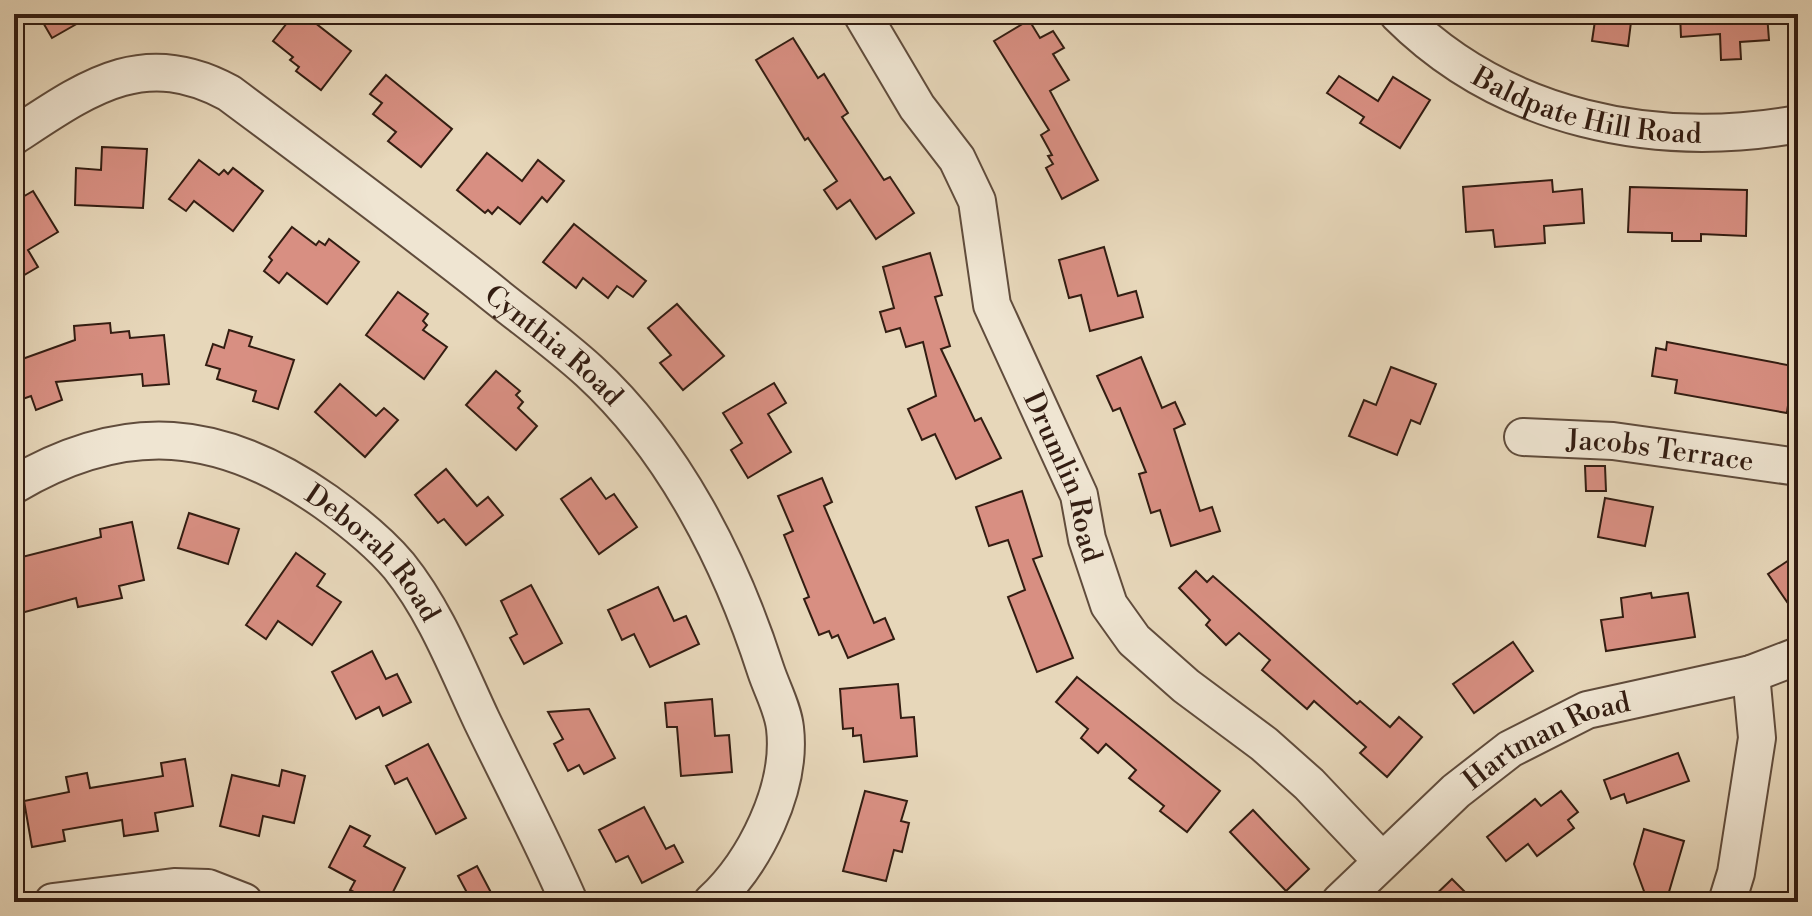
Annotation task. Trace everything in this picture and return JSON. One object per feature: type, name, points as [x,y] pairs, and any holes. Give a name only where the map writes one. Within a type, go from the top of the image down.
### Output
[{"type":"street","name":"Drumlin Road","points":[[862,14],[901,82],[957,159],[977,201],[992,305],[1079,495],[1087,539],[1109,605],[1134,640],[1186,686],[1264,744],[1309,784],[1382,861]]},
{"type":"street","name":"Baldpate Hill Road","points":[[1398,14],[1415,31],[1477,77],[1534,104],[1608,124],[1690,135],[1798,124]]},
{"type":"street","name":"Cynthia Road","points":[[14,136],[101,84],[139,71],[201,78],[229,93],[463,270],[589,371],[636,421],[680,483],[723,565],[752,629],[785,728],[783,768],[771,811],[749,854],[726,889],[712,902]]},
{"type":"street","name":"Jacobs Terrace","points":[[1523,437],[1613,441],[1798,467]]},
{"type":"street","name":"Deborah Road","points":[[14,485],[58,462],[98,449],[147,440],[199,444],[266,464],[352,521],[398,565],[434,617],[569,902]]},
{"type":"street","name":"Hartman Road","points":[[1340,902],[1456,791],[1510,749],[1587,710],[1751,674],[1798,656]]},
{"type":"street","points":[[1727,902],[1736,873],[1757,738],[1751,674]]},
{"type":"street","points":[[53,902],[174,887],[208,888],[244,902]]},
{"type":"building","points":[[38,14],[94,14],[52,38]]},
{"type":"building","points":[[294,14],[320,14],[314,22],[351,51],[321,90],[296,71],[299,67],[290,60],[293,57],[273,41]]},
{"type":"building","points":[[1596,14],[1632,14],[1628,46],[1592,41]]},
{"type":"building","points":[[1680,14],[1767,14],[1769,40],[1740,42],[1741,59],[1721,60],[1720,34],[1681,37]]},
{"type":"building","points":[[1029,20],[1040,38],[1053,31],[1064,48],[1053,54],[1069,80],[1050,91],[1098,180],[1062,199],[1046,168],[1053,164],[1048,156],[1052,155],[1041,135],[1049,130],[994,41]]},
{"type":"building","points":[[793,38],[818,78],[824,74],[848,113],[842,117],[884,180],[890,177],[914,213],[876,239],[850,200],[837,209],[824,190],[837,181],[808,138],[805,140],[756,60]]},
{"type":"building","points":[[386,75],[452,129],[421,167],[388,141],[396,132],[373,114],[382,103],[370,94]]},
{"type":"building","points":[[1339,76],[1378,101],[1393,77],[1430,100],[1400,148],[1360,123],[1364,117],[1327,93]]},
{"type":"building","points":[[102,147],[147,149],[143,208],[75,205],[76,168],[101,170]]},
{"type":"building","points":[[487,153],[522,181],[538,160],[564,181],[547,202],[542,197],[520,224],[498,207],[492,214],[488,210],[485,213],[457,190]]},
{"type":"building","points":[[199,160],[219,175],[224,170],[228,174],[233,168],[263,191],[233,231],[194,201],[186,211],[169,199]]},
{"type":"building","points":[[1552,180],[1553,192],[1582,189],[1584,223],[1544,226],[1545,243],[1495,247],[1493,230],[1466,232],[1463,187]]},
{"type":"building","points":[[1630,187],[1747,190],[1746,236],[1701,234],[1701,241],[1672,241],[1672,233],[1628,232]]},
{"type":"building","points":[[33,191],[58,232],[28,250],[38,267],[14,281],[14,202]]},
{"type":"building","points":[[574,224],[646,281],[633,297],[617,286],[608,298],[583,278],[576,288],[543,262]]},
{"type":"building","points":[[292,227],[316,245],[319,241],[325,245],[329,239],[359,262],[327,304],[287,273],[279,283],[264,271],[272,260],[269,257]]},
{"type":"building","points":[[1104,247],[1118,296],[1136,291],[1143,317],[1090,331],[1081,295],[1069,298],[1059,260]]},
{"type":"building","points":[[930,253],[942,295],[935,297],[950,346],[941,349],[975,421],[981,418],[1001,458],[956,479],[935,434],[922,440],[908,409],[936,396],[923,342],[906,347],[900,328],[886,332],[880,312],[894,308],[883,267]]},
{"type":"building","points":[[398,292],[428,314],[423,321],[427,325],[423,330],[447,347],[424,379],[366,335]]},
{"type":"building","points":[[677,304],[724,356],[683,390],[660,363],[671,355],[648,328]]},
{"type":"building","points":[[110,323],[111,333],[129,331],[130,338],[164,335],[169,384],[143,386],[142,374],[56,382],[62,400],[36,410],[31,396],[14,402],[14,362],[75,340],[74,326]]},
{"type":"building","points":[[229,330],[252,337],[249,346],[294,360],[278,409],[253,401],[256,391],[217,379],[220,369],[206,365],[213,344],[224,348]]},
{"type":"building","points":[[1667,342],[1798,367],[1798,399],[1789,398],[1787,413],[1675,393],[1677,380],[1652,376],[1656,348],[1666,350]]},
{"type":"building","points":[[1141,357],[1162,408],[1175,402],[1185,424],[1174,429],[1200,511],[1212,507],[1220,531],[1171,546],[1160,510],[1151,513],[1139,474],[1146,472],[1120,408],[1113,411],[1097,376]]},
{"type":"building","points":[[1391,367],[1436,384],[1420,424],[1411,420],[1397,455],[1349,436],[1364,400],[1376,405]]},
{"type":"building","points":[[496,371],[520,391],[516,395],[523,402],[518,408],[537,426],[516,450],[466,405]]},
{"type":"building","points":[[774,383],[786,403],[768,414],[791,452],[748,478],[731,450],[742,443],[723,413]]},
{"type":"building","points":[[340,384],[376,416],[384,408],[398,420],[365,457],[315,412]]},
{"type":"building","points":[[1585,466],[1605,466],[1606,491],[1586,491]]},
{"type":"building","points":[[446,469],[477,506],[488,497],[503,515],[466,545],[444,519],[438,523],[415,495]]},
{"type":"building","points":[[591,478],[606,499],[614,494],[637,527],[599,554],[561,499]]},
{"type":"building","points":[[822,478],[832,502],[824,506],[874,623],[885,618],[894,639],[848,658],[838,635],[832,638],[829,631],[819,635],[804,599],[809,597],[784,535],[793,531],[778,496]]},
{"type":"building","points":[[1022,491],[1042,556],[1033,559],[1073,658],[1037,672],[1008,597],[1025,590],[1008,540],[989,546],[976,507]]},
{"type":"building","points":[[1605,498],[1653,507],[1645,546],[1598,537]]},
{"type":"building","points":[[189,513],[239,529],[228,564],[178,548]]},
{"type":"building","points":[[132,522],[144,580],[119,586],[122,598],[78,607],[76,598],[14,615],[14,559],[101,537],[100,529]]},
{"type":"building","points":[[296,553],[325,574],[317,586],[341,602],[312,645],[278,621],[266,639],[246,625]]},
{"type":"building","points":[[1798,554],[1798,618],[1768,574]]},
{"type":"building","points":[[1196,571],[1207,582],[1213,576],[1357,704],[1360,701],[1390,727],[1399,717],[1422,737],[1387,777],[1360,753],[1366,747],[1314,701],[1307,709],[1262,670],[1270,660],[1239,633],[1226,645],[1206,625],[1210,620],[1179,588]]},
{"type":"building","points":[[531,585],[562,643],[524,664],[510,638],[517,634],[501,601]]},
{"type":"building","points":[[658,587],[674,621],[686,616],[699,644],[650,667],[634,634],[622,640],[608,610]]},
{"type":"building","points":[[1651,593],[1652,598],[1688,593],[1695,637],[1606,651],[1601,620],[1623,617],[1621,598]]},
{"type":"building","points":[[1513,642],[1533,671],[1474,713],[1453,684]]},
{"type":"building","points":[[372,651],[386,679],[397,674],[411,702],[383,716],[379,707],[356,719],[332,672]]},
{"type":"building","points":[[1077,677],[1220,791],[1187,832],[1160,811],[1164,806],[1129,778],[1136,770],[1106,744],[1098,753],[1081,738],[1088,729],[1056,702]]},
{"type":"building","points":[[898,684],[901,718],[914,717],[917,756],[864,762],[861,735],[853,736],[853,728],[843,729],[840,689]]},
{"type":"building","points":[[712,699],[715,736],[729,735],[732,772],[681,776],[677,727],[667,727],[665,703]]},
{"type":"building","points":[[589,709],[615,758],[584,774],[579,765],[568,771],[554,744],[563,739],[548,712]]},
{"type":"building","points":[[428,744],[466,818],[436,834],[407,778],[395,784],[386,766]]},
{"type":"building","points":[[1678,753],[1689,781],[1627,803],[1624,794],[1611,799],[1604,780]]},
{"type":"building","points":[[185,759],[193,806],[155,813],[158,831],[124,836],[122,820],[63,830],[65,841],[32,847],[24,801],[69,792],[66,777],[87,773],[90,788],[163,776],[161,763]]},
{"type":"building","points":[[282,770],[305,776],[294,823],[263,816],[259,836],[220,826],[232,775],[279,786]]},
{"type":"building","points":[[865,791],[907,801],[901,821],[909,823],[902,852],[894,850],[886,881],[843,871]]},
{"type":"building","points":[[1561,791],[1578,812],[1568,820],[1574,828],[1537,856],[1528,844],[1506,861],[1487,837],[1535,799],[1541,806]]},
{"type":"building","points":[[644,807],[666,849],[674,845],[683,862],[642,883],[628,856],[616,862],[599,830]]},
{"type":"building","points":[[1253,810],[1309,869],[1286,891],[1230,832]]},
{"type":"building","points":[[350,826],[370,836],[364,846],[405,868],[388,902],[373,902],[350,890],[355,881],[329,867]]},
{"type":"building","points":[[1644,829],[1684,841],[1666,902],[1648,902],[1634,864]]},
{"type":"building","points":[[477,866],[496,902],[472,902],[458,876]]},
{"type":"building","points":[[1452,879],[1475,902],[1428,902]]}]
